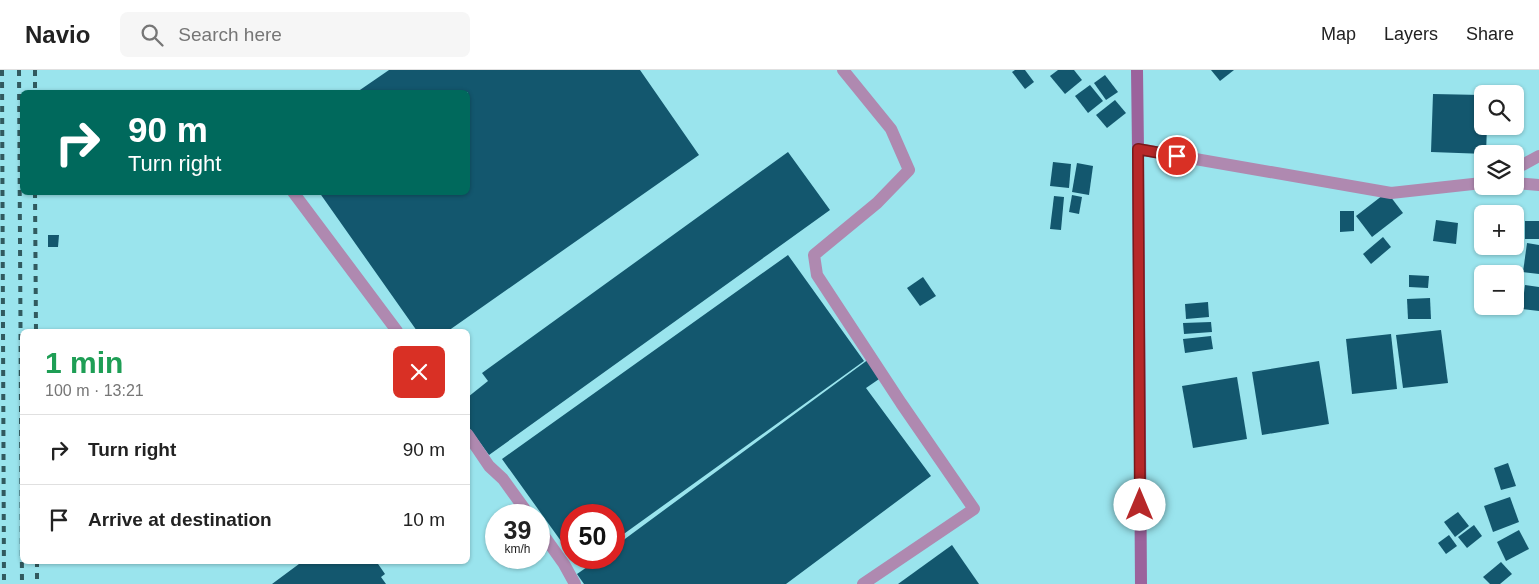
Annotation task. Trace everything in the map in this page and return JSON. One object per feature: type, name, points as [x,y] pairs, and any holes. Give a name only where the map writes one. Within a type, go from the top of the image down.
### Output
[{"type":"main road","points":[[1136,70],[1141,584]]},
{"type":"street","points":[[843,70],[891,129],[909,170],[876,203],[814,255],[817,274],[901,403],[974,509],[863,584]]},
{"type":"street","points":[[1138,149],[1391,193],[1474,184]]},
{"type":"street","points":[[1524,165],[1539,156]]},
{"type":"street","points":[[1524,184],[1539,185]]},
{"type":"street","points":[[295,195],[396,329]]},
{"type":"street","points":[[470,438],[489,466],[503,479],[521,504]]},
{"type":"street","points":[[550,544],[575,584]]},
{"type":"building","points":[[389,70],[640,70],[699,155],[451,329],[416,329],[321,195],[470,195],[470,90],[360,90]]},
{"type":"building","points":[[1015,70],[1025,70],[1034,82],[1025,89],[1012,72]]},
{"type":"building","points":[[1058,70],[1074,70],[1082,80],[1065,94],[1050,76]]},
{"type":"building","points":[[1211,70],[1234,70],[1220,81]]},
{"type":"building","points":[[1105,75],[1118,92],[1106,100],[1094,83]]},
{"type":"building","points":[[1090,85],[1103,101],[1088,113],[1075,96]]},
{"type":"building","points":[[1433,94],[1474,95],[1474,135],[1487,135],[1486,145],[1474,145],[1474,154],[1431,152]]},
{"type":"building","points":[[1115,100],[1126,113],[1107,128],[1096,115]]},
{"type":"building","points":[[788,152],[830,210],[489,455],[470,429],[470,395],[488,381],[482,373]]},
{"type":"building","points":[[1053,162],[1071,164],[1069,188],[1050,186]]},
{"type":"building","points":[[1077,163],[1093,166],[1089,195],[1072,192]]},
{"type":"building","points":[[1387,192],[1403,213],[1372,237],[1356,216]]},
{"type":"building","points":[[1072,195],[1082,197],[1079,214],[1069,212]]},
{"type":"building","points":[[1054,196],[1064,197],[1061,230],[1050,229]]},
{"type":"building","points":[[1340,211],[1354,211],[1354,231],[1340,232]]},
{"type":"building","points":[[1436,220],[1458,223],[1456,244],[1433,241]]},
{"type":"building","points":[[1525,221],[1539,221],[1539,239],[1525,239]]},
{"type":"building","points":[[48,235],[59,235],[58,247],[48,247]]},
{"type":"building","points":[[1383,237],[1391,247],[1371,264],[1363,254]]},
{"type":"building","points":[[1527,243],[1539,245],[1539,274],[1524,272]]},
{"type":"building","points":[[788,255],[864,361],[625,533],[625,504],[560,504],[560,540],[550,526],[550,504],[534,504],[502,459]]},
{"type":"building","points":[[1409,275],[1429,276],[1428,288],[1409,287]]},
{"type":"building","points":[[923,277],[936,296],[920,306],[907,288]]},
{"type":"building","points":[[1525,285],[1539,287],[1539,311],[1524,309]]},
{"type":"building","points":[[1430,298],[1431,319],[1408,319],[1407,299]]},
{"type":"building","points":[[1208,302],[1209,317],[1186,319],[1185,304]]},
{"type":"building","points":[[1211,322],[1212,332],[1184,334],[1183,323]]},
{"type":"building","points":[[1441,330],[1448,383],[1403,388],[1396,335]]},
{"type":"building","points":[[1391,334],[1397,389],[1352,394],[1346,339]]},
{"type":"building","points":[[1211,336],[1213,349],[1185,353],[1183,339]]},
{"type":"building","points":[[869,359],[882,377],[866,388],[931,476],[786,584],[584,584],[577,574],[584,569],[625,569],[625,539]]},
{"type":"building","points":[[1319,361],[1329,424],[1262,435],[1252,372]]},
{"type":"building","points":[[1237,377],[1247,439],[1193,448],[1182,386]]},
{"type":"building","points":[[1508,463],[1516,486],[1501,490],[1494,468]]},
{"type":"building","points":[[1510,497],[1519,522],[1493,532],[1484,506]]},
{"type":"building","points":[[1458,512],[1469,526],[1455,537],[1444,522]]},
{"type":"building","points":[[1474,525],[1482,536],[1467,548],[1458,537]]},
{"type":"building","points":[[1519,530],[1529,549],[1506,561],[1497,542]]},
{"type":"building","points":[[1449,535],[1457,546],[1446,554],[1438,543]]},
{"type":"building","points":[[952,545],[979,584],[898,584]]},
{"type":"building","points":[[1501,562],[1512,574],[1500,584],[1490,584],[1483,577]]},
{"type":"building","points":[[299,564],[378,564],[385,574],[381,577],[386,584],[272,584]]},
{"type":"railway","points":[[2,70],[4,584]]},
{"type":"railway","points":[[19,70],[21,329]]},
{"type":"railway","points":[[35,70],[35,90]]},
{"type":"railway","points":[[35,195],[36,329]]},
{"type":"railway","points":[[22,564],[22,584]]},
{"type":"railway","points":[[37,564],[37,584]]},
{"type":"route","points":[[1140,505],[1138,149],[1177,156]]}]
